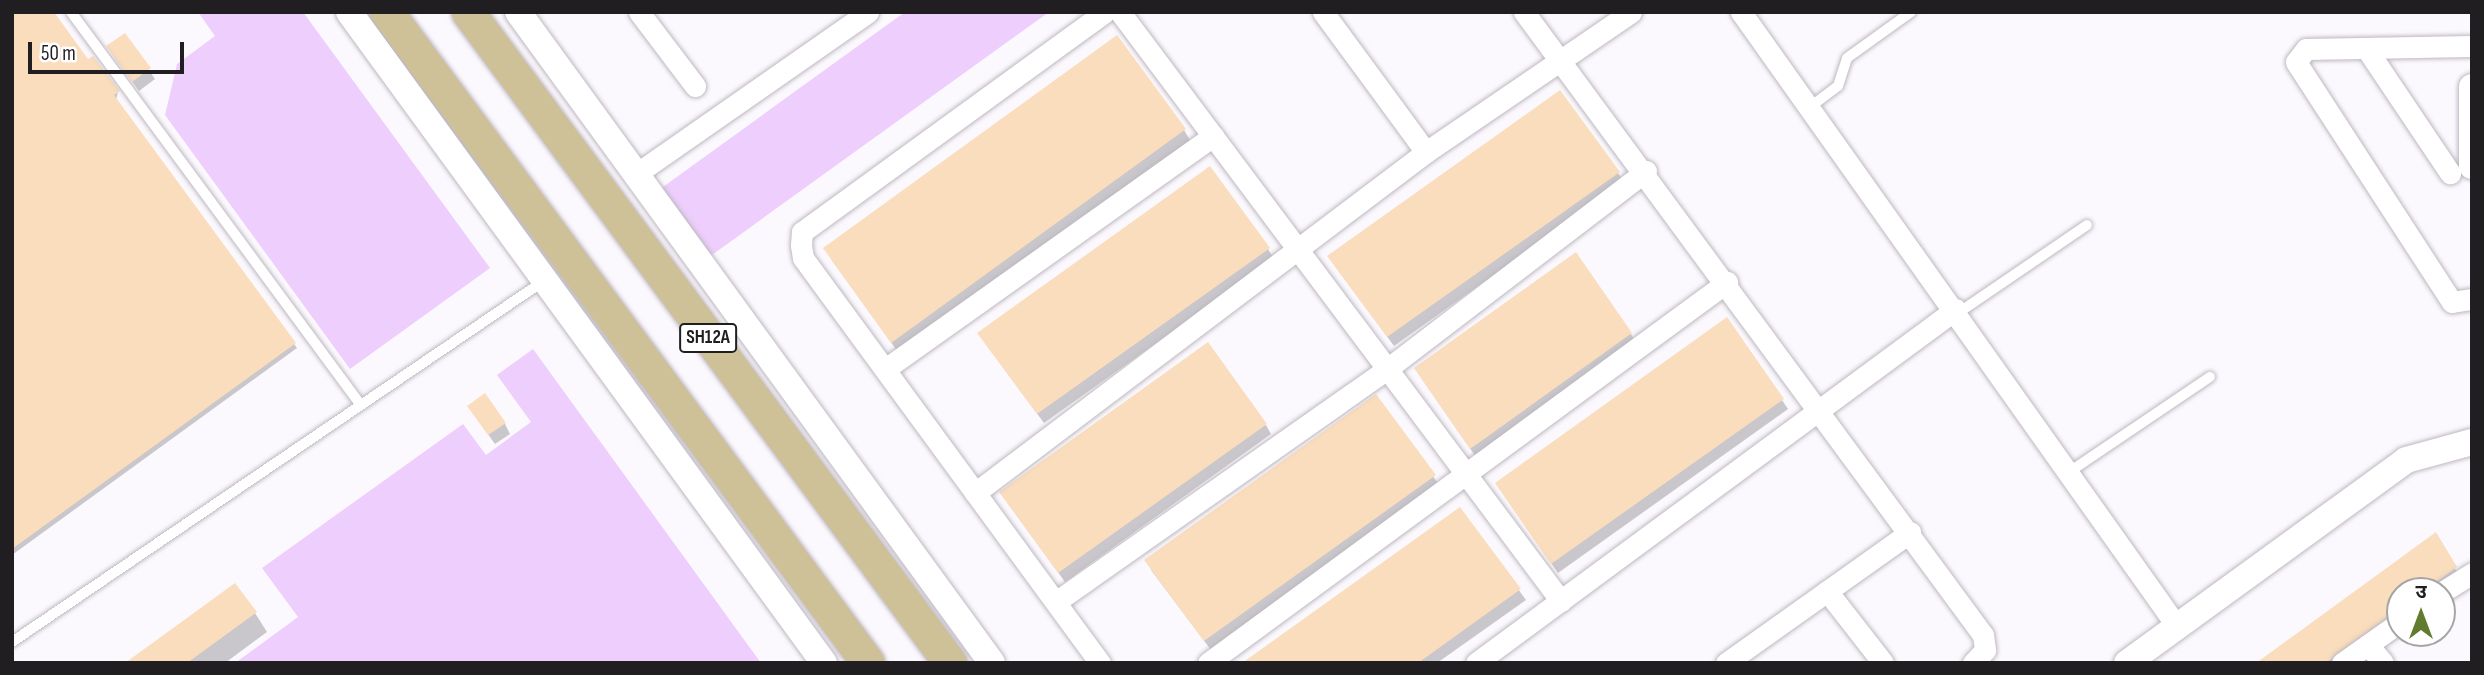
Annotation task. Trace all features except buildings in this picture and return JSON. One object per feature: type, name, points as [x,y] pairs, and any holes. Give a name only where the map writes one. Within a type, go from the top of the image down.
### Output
[{"type":"main road","points":[[387,12],[868,663]]},
{"type":"main road","name":"SH12A","points":[[468,12],[950,663]]},
{"type":"street","points":[[349,12],[824,663]]},
{"type":"street","points":[[519,12],[992,663]]},
{"type":"street","points":[[639,12],[695,86]]},
{"type":"street","points":[[636,174],[868,12]]},
{"type":"street","points":[[1100,663],[975,493],[888,367],[803,258],[802,232],[1105,12]]},
{"type":"street","points":[[1120,12],[1561,601]]},
{"type":"street","points":[[1323,12],[1426,152]]},
{"type":"street","points":[[1524,12],[1647,171],[1983,635],[1984,650],[1973,663]]},
{"type":"street","points":[[975,493],[1426,152],[1631,12]]},
{"type":"street","points":[[1741,12],[1957,311],[2176,625]]},
{"type":"street","points":[[2472,46],[2306,49],[2296,70],[2452,302],[2472,299]]},
{"type":"street","points":[[2366,48],[2461,170]]},
{"type":"street","points":[[2461,170],[2472,87]]},
{"type":"street","points":[[888,367],[1213,136]]},
{"type":"street","points":[[1057,601],[1387,369],[1647,171]]},
{"type":"street","points":[[1208,663],[1727,282]]},
{"type":"street","points":[[1476,663],[1957,311]]},
{"type":"street","points":[[2126,663],[2406,460],[2472,442]]},
{"type":"street","points":[[1726,663],[1910,532]]},
{"type":"street","points":[[2456,583],[2472,573]]},
{"type":"street","points":[[1827,591],[1882,663]]},
{"type":"street","points":[[2342,663],[2386,632]]},
{"type":"street","points":[[2368,645],[2383,663]]},
{"type":"lane","points":[[71,12],[360,404]]},
{"type":"lane","points":[[1810,107],[1838,86],[1847,58],[1911,12]]},
{"type":"lane","points":[[1957,311],[2087,225]]},
{"type":"lane","points":[[12,642],[545,280]]},
{"type":"lane","points":[[2069,472],[2210,377]]},
{"type":"shaded area","points":[[198,12],[303,12],[490,268],[350,369],[165,115],[177,64],[215,36]]},
{"type":"shaded area","points":[[905,12],[1049,12],[698,265],[649,197]]},
{"type":"shaded area","points":[[533,349],[761,663],[235,663],[298,617],[262,568],[463,424],[486,455],[531,422],[497,375]]}]
